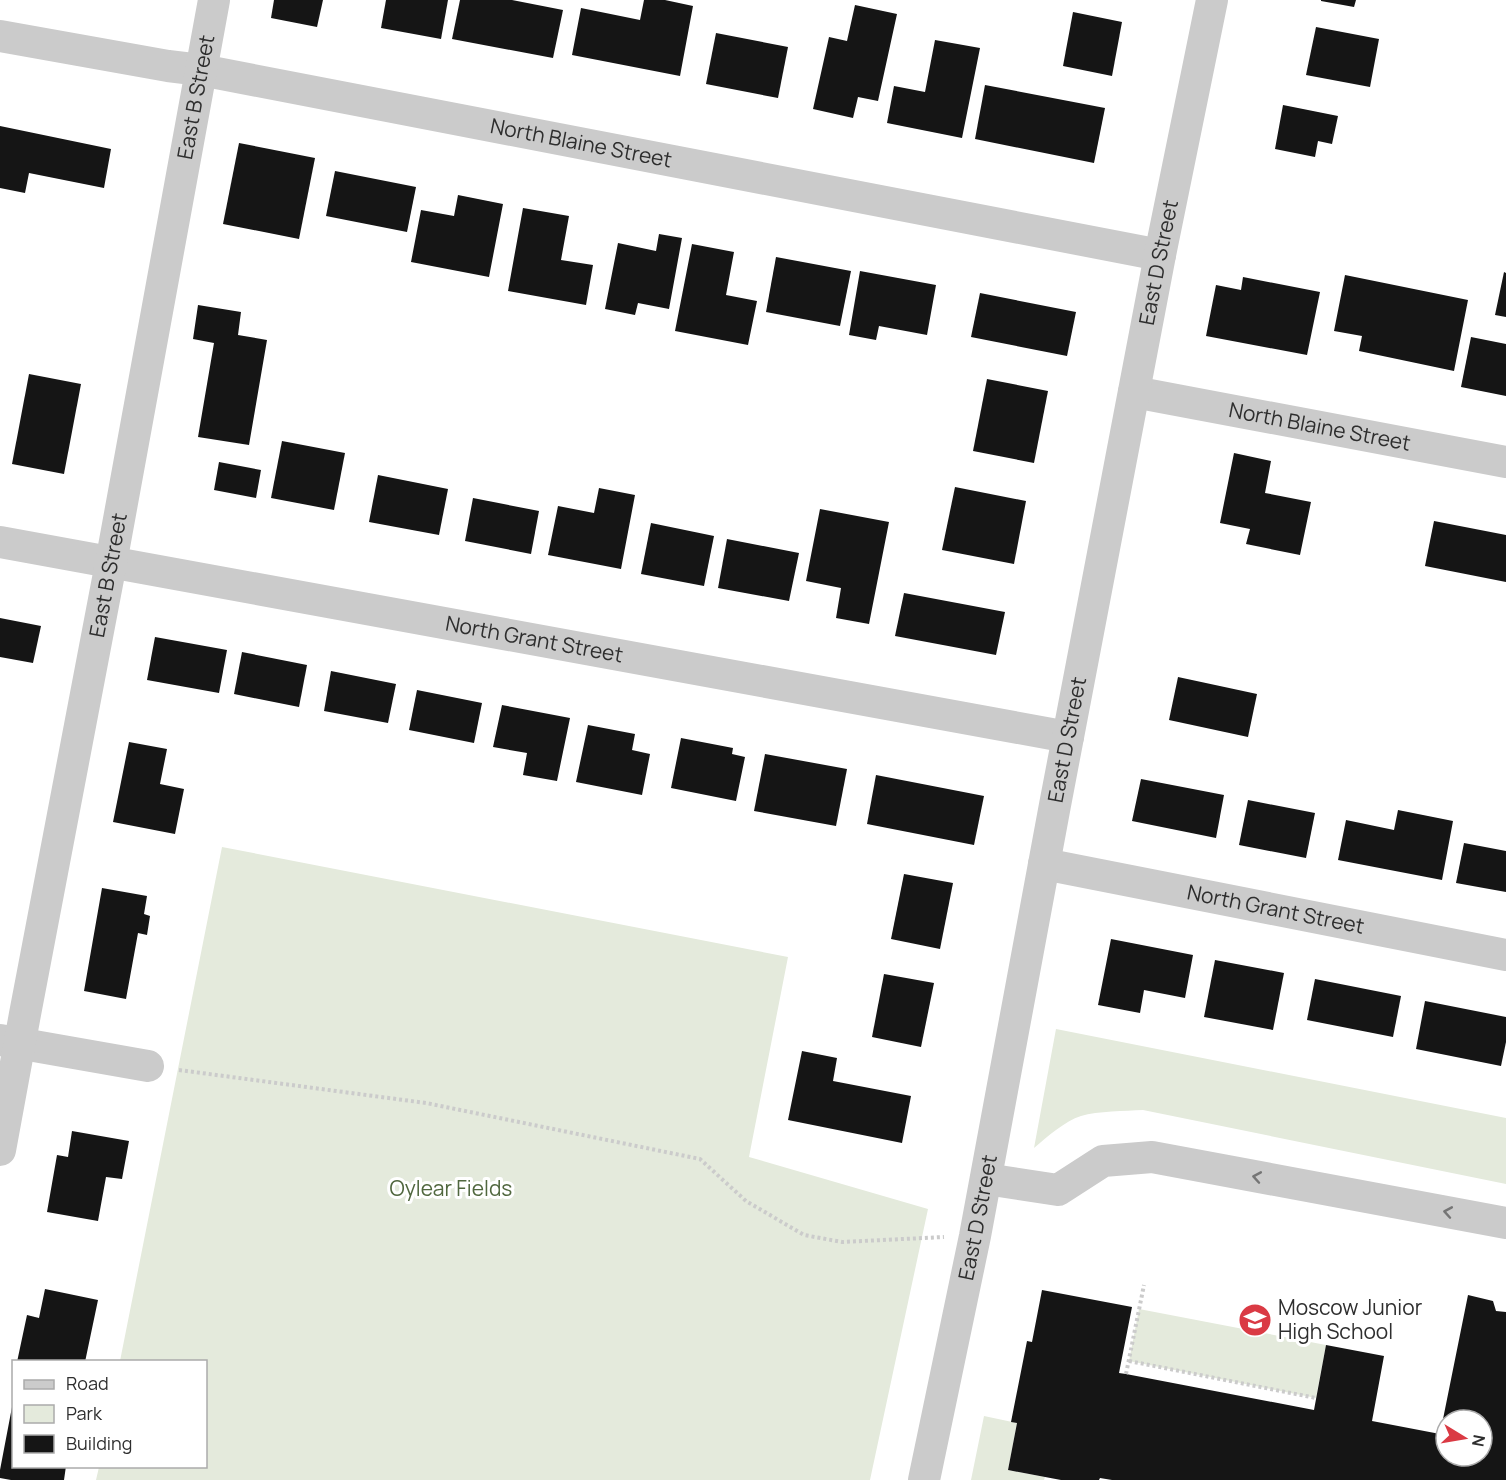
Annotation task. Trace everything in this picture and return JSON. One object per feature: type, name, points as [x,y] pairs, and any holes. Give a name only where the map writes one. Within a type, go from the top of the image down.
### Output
[{"type":"street","name":"East B Street","points":[[0,1150],[10,1041],[111,563],[214,0]]},
{"type":"street","name":"East D Street","points":[[924,1480],[975,1236],[1160,255],[1212,0]]},
{"type":"street","name":"North Blaine Street","points":[[0,36],[201,70],[1160,255]]},
{"type":"street","name":"North Blaine Street","points":[[1134,392],[1506,462]]},
{"type":"street","name":"North Grant Street","points":[[0,542],[1068,737]]},
{"type":"street","name":"North Grant Street","points":[[1044,864],[1506,955]]},
{"type":"street","points":[[10,1041],[148,1066]]},
{"type":"street","points":[[986,1179],[1058,1190],[1103,1161],[1152,1157],[1506,1223]]},
{"type":"path","points":[[148,1066],[426,1103],[700,1160],[746,1201],[804,1235],[842,1242],[975,1236]]},
{"type":"path","points":[[1126,1374],[1144,1285]]},
{"type":"path","points":[[1129,1361],[1316,1398]]},
{"type":"green space","name":"Oylear Fields","points":[[222,847],[788,957],[749,1157],[928,1209],[870,1480],[96,1480],[99,1468],[207,1468],[207,1360],[120,1360]]},
{"type":"green space","points":[[1056,1029],[1506,1118],[1506,1184],[1143,1110],[1103,1112],[1075,1118],[1050,1134],[1034,1148]]},
{"type":"green space","points":[[1139,1309],[1326,1345],[1316,1398],[1129,1361]]},
{"type":"green space","points":[[984,1416],[1017,1423],[1008,1470],[1045,1477],[1044,1480],[971,1480]]},
{"type":"building","points":[[274,0],[323,0],[317,27],[271,18]]},
{"type":"building","points":[[386,0],[448,0],[441,39],[381,28]]},
{"type":"building","points":[[460,0],[512,0],[563,10],[553,58],[452,39]]},
{"type":"building","points":[[644,0],[665,0],[693,6],[680,76],[572,55],[581,8],[640,20]]},
{"type":"building","points":[[1321,0],[1356,0],[1354,7]]},
{"type":"building","points":[[855,5],[897,14],[878,101],[858,97],[853,118],[813,109],[829,37],[847,41]]},
{"type":"building","points":[[1073,12],[1122,22],[1112,76],[1063,66]]},
{"type":"building","points":[[1316,27],[1379,39],[1370,87],[1306,75]]},
{"type":"building","points":[[716,33],[788,47],[778,98],[706,84]]},
{"type":"building","points":[[935,40],[980,48],[962,138],[887,123],[894,86],[925,92]]},
{"type":"building","points":[[985,85],[1105,108],[1094,163],[975,139]]},
{"type":"building","points":[[1283,105],[1338,116],[1332,144],[1318,141],[1315,157],[1275,149]]},
{"type":"building","points":[[0,126],[111,149],[104,188],[29,173],[25,193],[0,188]]},
{"type":"building","points":[[239,143],[315,158],[299,239],[223,224]]},
{"type":"building","points":[[335,171],[416,187],[407,232],[326,216]]},
{"type":"building","points":[[458,195],[503,204],[489,277],[411,262],[421,210],[454,216]]},
{"type":"building","points":[[523,208],[569,216],[561,260],[593,265],[586,305],[508,291]]},
{"type":"building","points":[[659,234],[682,238],[669,309],[638,303],[635,315],[605,309],[618,243],[656,251]]},
{"type":"building","points":[[692,244],[734,252],[726,295],[757,301],[748,345],[675,331]]},
{"type":"building","points":[[776,257],[851,271],[840,326],[766,312]]},
{"type":"building","points":[[860,271],[936,285],[927,335],[879,326],[876,340],[849,335]]},
{"type":"building","points":[[1504,272],[1506,273],[1506,317],[1495,315]]},
{"type":"building","points":[[1345,275],[1468,300],[1454,371],[1359,351],[1362,336],[1334,331]]},
{"type":"building","points":[[1243,277],[1320,292],[1307,355],[1206,336],[1216,285],[1241,290]]},
{"type":"building","points":[[980,293],[1076,312],[1067,356],[971,337]]},
{"type":"building","points":[[198,305],[241,312],[238,335],[267,340],[249,445],[198,437],[214,343],[193,339]]},
{"type":"building","points":[[1471,337],[1506,344],[1506,396],[1461,387]]},
{"type":"building","points":[[29,374],[81,384],[64,474],[12,464]]},
{"type":"building","points":[[987,379],[1048,391],[1034,463],[973,451]]},
{"type":"building","points":[[282,441],[345,453],[334,510],[271,498]]},
{"type":"building","points":[[1234,453],[1271,461],[1265,493],[1311,502],[1300,555],[1246,544],[1250,529],[1220,523]]},
{"type":"building","points":[[219,462],[261,470],[256,498],[214,490]]},
{"type":"building","points":[[378,475],[448,489],[439,535],[369,522]]},
{"type":"building","points":[[955,487],[1026,501],[1014,564],[942,550]]},
{"type":"building","points":[[599,488],[635,495],[621,569],[548,555],[558,506],[594,513]]},
{"type":"building","points":[[473,498],[539,511],[531,554],[465,541]]},
{"type":"building","points":[[820,509],[889,522],[869,624],[836,618],[841,588],[806,581]]},
{"type":"building","points":[[1434,521],[1506,535],[1506,582],[1425,566]]},
{"type":"building","points":[[651,523],[714,536],[704,586],[641,574]]},
{"type":"building","points":[[727,539],[799,553],[789,601],[718,588]]},
{"type":"building","points":[[904,593],[1005,612],[996,655],[895,636]]},
{"type":"building","points":[[0,618],[41,626],[33,663],[0,657]]},
{"type":"building","points":[[155,637],[227,650],[219,693],[147,680]]},
{"type":"building","points":[[242,652],[307,665],[299,707],[234,694]]},
{"type":"building","points":[[331,671],[396,684],[388,723],[324,711]]},
{"type":"building","points":[[1178,677],[1257,694],[1248,737],[1169,720]]},
{"type":"building","points":[[417,690],[482,703],[474,743],[409,730]]},
{"type":"building","points":[[502,705],[570,718],[557,781],[523,775],[527,753],[493,747]]},
{"type":"building","points":[[588,725],[635,734],[632,750],[650,754],[642,795],[576,782]]},
{"type":"building","points":[[681,738],[733,748],[732,754],[745,757],[736,801],[671,788]]},
{"type":"building","points":[[129,742],[167,749],[160,784],[184,789],[175,834],[113,822]]},
{"type":"building","points":[[765,754],[847,769],[836,826],[754,811]]},
{"type":"building","points":[[876,775],[984,796],[974,845],[867,824]]},
{"type":"building","points":[[1141,779],[1224,795],[1216,838],[1132,821]]},
{"type":"building","points":[[1248,800],[1315,813],[1306,858],[1239,845]]},
{"type":"building","points":[[1398,810],[1453,821],[1442,880],[1338,860],[1346,820],[1394,830]]},
{"type":"building","points":[[1464,843],[1506,851],[1506,892],[1456,883]]},
{"type":"building","points":[[904,874],[953,883],[940,949],[891,939]]},
{"type":"building","points":[[102,888],[147,896],[144,914],[150,916],[147,935],[138,933],[126,999],[84,991]]},
{"type":"building","points":[[1111,939],[1193,955],[1185,998],[1144,990],[1140,1013],[1098,1005]]},
{"type":"building","points":[[1215,960],[1284,973],[1273,1030],[1204,1017]]},
{"type":"building","points":[[884,974],[934,983],[921,1047],[872,1037]]},
{"type":"building","points":[[1315,979],[1401,996],[1393,1037],[1307,1020]]},
{"type":"building","points":[[1425,1001],[1506,1017],[1506,1042],[1501,1066],[1416,1049]]},
{"type":"building","points":[[802,1051],[837,1058],[833,1081],[911,1096],[902,1143],[788,1120]]},
{"type":"building","points":[[72,1131],[129,1141],[122,1179],[106,1177],[98,1221],[47,1212],[57,1155],[68,1157]]},
{"type":"building","points":[[45,1289],[98,1300],[85,1360],[17,1360],[27,1315],[39,1318]]},
{"type":"building","points":[[1042,1290],[1132,1307],[1119,1373],[1314,1410],[1326,1345],[1384,1356],[1372,1421],[1434,1433],[1434,1468],[1494,1468],[1494,1408],[1445,1408],[1468,1295],[1493,1301],[1496,1311],[1506,1312],[1506,1480],[1112,1480],[1100,1478],[1099,1480],[1061,1480],[1008,1470],[1017,1423],[1011,1422],[1027,1341],[1032,1342]]},
{"type":"building","points":[[12,1407],[12,1468],[66,1468],[64,1480],[11,1480],[0,1478]]},
{"type":"place","name":"Moscow Junior High School","points":[[1255,1320]]}]
